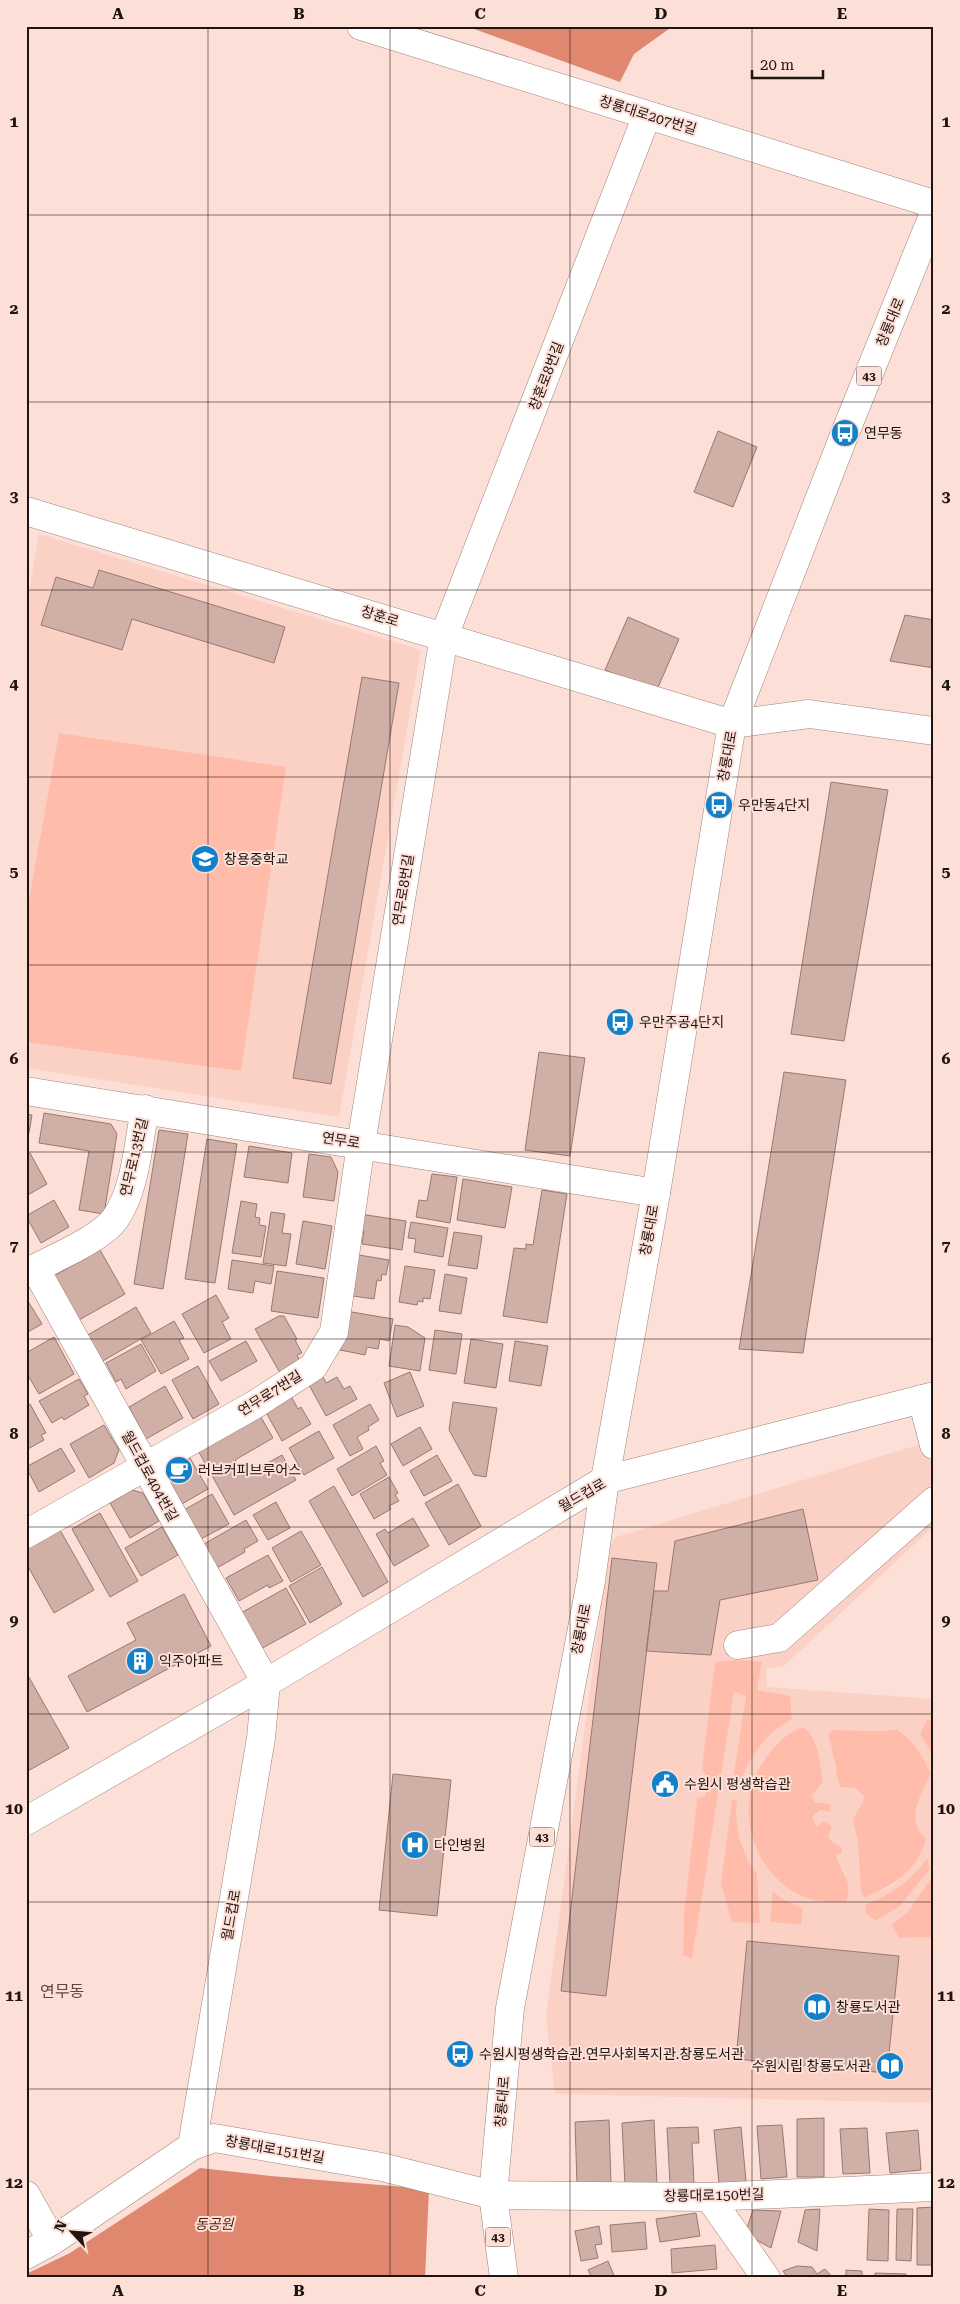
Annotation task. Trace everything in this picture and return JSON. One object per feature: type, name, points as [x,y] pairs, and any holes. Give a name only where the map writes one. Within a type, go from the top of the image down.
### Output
[{"type":"street","name":"창룡대로207번길","points":[[362,26],[934,204]]},
{"type":"street","name":"창훈로8번길","points":[[444,636],[647,115]]},
{"type":"street","name":"창룡대로","points":[[504,2278],[493,2195],[510,2008],[589,1590],[605,1480],[656,1193],[732,724],[845,433],[934,213]]},
{"type":"street","name":"창훈로","points":[[26,511],[732,724]]},
{"type":"street","name":"연무로8번길","points":[[361,1144],[444,636]]},
{"type":"street","points":[[732,724],[809,714],[934,731]]},
{"type":"street","name":"연무로","points":[[26,1091],[656,1193]]},
{"type":"street","name":"연무로13번길","points":[[30,1271],[94,1237],[114,1220],[128,1194],[145,1109]]},
{"type":"street","name":"연무로7번길","points":[[26,1534],[254,1405],[313,1366],[334,1332],[361,1144]]},
{"type":"street","name":"월드컵로404번길","points":[[30,1271],[145,1466],[266,1683]]},
{"type":"street","points":[[928,1397],[934,1445]]},
{"type":"street","name":"월드컵로","points":[[26,1821],[266,1683],[605,1480],[928,1397]]},
{"type":"street","points":[[738,1646],[779,1638],[934,1501]]},
{"type":"street","name":"월드컵로","points":[[192,2146],[261,1738],[266,1683]]},
{"type":"street","name":"창룡대로151번길","points":[[26,2254],[52,2241],[192,2146],[214,2138],[382,2167],[493,2195]]},
{"type":"street","name":"창룡대로150번길","points":[[493,2195],[709,2197],[934,2187]]},
{"type":"street","points":[[26,2195],[52,2241]]},
{"type":"street","points":[[709,2197],[766,2278]]},
{"type":"shaded area","name":"창용중학교","points":[[39,534],[421,650],[339,1117],[26,1068],[26,609]]},
{"type":"shaded area","points":[[59,733],[286,767],[241,1071],[26,1042],[26,917]]},
{"type":"shaded area","points":[[934,1440],[934,1526],[784,1666],[766,1669],[767,1687],[934,1699],[934,1721],[927,1720],[920,1734],[934,1757],[934,1874],[907,1913],[891,1925],[899,1938],[934,1937],[934,2103],[555,2094],[546,2016],[609,1547],[616,1537]],"holes":[[[741,1660],[762,1663],[757,1690],[778,1727],[760,1744],[746,1765],[738,1788],[732,1785],[746,1696],[734,1692],[683,1955],[684,1913],[697,1799],[705,1796],[707,1779],[702,1768]],[[896,1729],[931,1772],[920,1794],[917,1810],[917,1827],[926,1839],[912,1867],[892,1886],[864,1898],[861,1893],[858,1842],[853,1820],[865,1797],[861,1791],[835,1770],[833,1748],[828,1735],[832,1730],[884,1731]],[[815,1741],[823,1782],[812,1796],[815,1802],[830,1804],[830,1811],[822,1810],[812,1817],[817,1827],[832,1842],[838,1861],[846,1874],[843,1903],[818,1900],[795,1892],[751,1785],[762,1762],[778,1742]],[[737,1801],[736,1813],[739,1838],[748,1861],[757,1874],[760,1923],[721,1884]],[[927,1859],[930,1869],[900,1906],[866,1904],[885,1898],[914,1875]],[[774,1891],[781,1898],[803,1909],[801,1925],[770,1922]]]},
{"type":"shaded area","points":[[741,1660],[762,1662],[757,1690],[790,1696],[792,1719],[773,1732],[758,1748],[738,1788],[732,1785],[746,1696],[734,1692],[692,1959],[683,1955],[684,1913],[697,1799],[705,1796],[707,1779],[702,1768],[715,1662]]},
{"type":"shaded area","points":[[927,1720],[934,1721],[934,1757],[920,1734]]},
{"type":"shaded area","points":[[803,1727],[816,1744],[823,1782],[812,1796],[815,1802],[830,1804],[830,1812],[821,1810],[812,1817],[817,1827],[823,1821],[832,1826],[828,1837],[832,1842],[841,1847],[842,1853],[836,1855],[846,1877],[848,1894],[846,1902],[817,1901],[792,1891],[773,1874],[758,1853],[750,1828],[749,1802],[756,1776],[777,1744],[789,1734]]},
{"type":"shaded area","points":[[896,1729],[912,1743],[931,1773],[917,1805],[916,1812],[919,1831],[926,1839],[922,1851],[910,1869],[894,1883],[864,1898],[861,1893],[858,1842],[853,1820],[865,1797],[855,1788],[840,1787],[828,1735],[832,1730],[884,1731]]},
{"type":"shaded area","points":[[732,1800],[737,1800],[736,1813],[739,1838],[748,1861],[757,1874],[760,1923],[732,1922],[721,1884]]},
{"type":"shaded area","points":[[927,1858],[930,1869],[900,1906],[876,1921],[865,1912],[866,1904],[884,1896],[908,1880]]},
{"type":"shaded area","points":[[934,1874],[934,1937],[899,1938],[891,1925],[907,1913]]},
{"type":"shaded area","points":[[773,1891],[781,1898],[803,1909],[801,1925],[770,1922]]},
{"type":"green space","points":[[466,26],[673,26],[634,54],[620,82]]},
{"type":"green space","name":"동공원","points":[[200,2168],[429,2189],[425,2278],[26,2278],[26,2274],[70,2253]]},
{"type":"building","points":[[718,431],[757,447],[733,507],[694,492]]},
{"type":"building","points":[[99,570],[285,627],[274,663],[132,619],[122,650],[41,625],[56,577],[93,588]]},
{"type":"building","points":[[905,615],[934,620],[934,668],[890,661]]},
{"type":"building","points":[[628,617],[679,639],[656,692],[605,670]]},
{"type":"building","points":[[362,677],[399,683],[331,1084],[293,1078]]},
{"type":"building","points":[[831,782],[888,790],[844,1041],[791,1034]]},
{"type":"building","points":[[539,1052],[585,1058],[570,1156],[525,1150]]},
{"type":"building","points":[[784,1072],[846,1080],[803,1353],[739,1349]]},
{"type":"building","points":[[44,1113],[111,1124],[117,1134],[104,1214],[79,1210],[89,1151],[39,1143]]},
{"type":"building","points":[[26,1114],[32,1115],[29,1133],[26,1134]]},
{"type":"building","points":[[159,1130],[188,1134],[163,1289],[134,1284]]},
{"type":"building","points":[[207,1139],[237,1144],[215,1283],[185,1279]]},
{"type":"building","points":[[249,1146],[292,1153],[288,1183],[244,1177]]},
{"type":"building","points":[[30,1153],[47,1184],[26,1196],[26,1155]]},
{"type":"building","points":[[309,1154],[331,1157],[338,1172],[334,1201],[303,1197]]},
{"type":"building","points":[[432,1174],[457,1177],[450,1223],[416,1217],[419,1200],[427,1201]]},
{"type":"building","points":[[463,1179],[512,1187],[505,1228],[457,1220]]},
{"type":"building","points":[[542,1190],[567,1194],[547,1323],[503,1316],[514,1248],[526,1249],[526,1244],[533,1245]]},
{"type":"building","points":[[54,1200],[69,1227],[41,1243],[26,1216]]},
{"type":"building","points":[[241,1201],[257,1204],[255,1217],[260,1218],[259,1225],[266,1226],[261,1257],[232,1253]]},
{"type":"building","points":[[271,1212],[285,1214],[282,1233],[291,1234],[286,1266],[263,1263]]},
{"type":"building","points":[[360,1214],[406,1221],[402,1250],[362,1244],[364,1231],[357,1230]]},
{"type":"building","points":[[303,1221],[332,1226],[325,1269],[296,1264]]},
{"type":"building","points":[[411,1222],[448,1228],[443,1257],[414,1252],[416,1239],[408,1238]]},
{"type":"building","points":[[454,1232],[482,1236],[477,1269],[448,1265]]},
{"type":"building","points":[[100,1250],[125,1294],[79,1320],[54,1276]]},
{"type":"building","points":[[353,1254],[389,1260],[386,1275],[382,1274],[381,1281],[377,1280],[374,1299],[346,1295]]},
{"type":"building","points":[[232,1260],[274,1266],[271,1284],[255,1281],[253,1293],[228,1289]]},
{"type":"building","points":[[405,1266],[435,1270],[430,1299],[423,1298],[423,1302],[418,1301],[417,1305],[399,1302]]},
{"type":"building","points":[[277,1271],[324,1278],[318,1318],[271,1311]]},
{"type":"building","points":[[445,1274],[467,1278],[461,1314],[439,1311]]},
{"type":"building","points":[[216,1295],[229,1318],[222,1322],[231,1339],[204,1353],[182,1314]]},
{"type":"building","points":[[26,1298],[42,1324],[26,1333]]},
{"type":"building","points":[[136,1307],[151,1333],[101,1362],[86,1336]]},
{"type":"building","points":[[346,1311],[393,1319],[389,1341],[380,1339],[378,1349],[367,1347],[365,1355],[340,1350]]},
{"type":"building","points":[[279,1316],[284,1316],[297,1339],[295,1340],[302,1353],[297,1355],[300,1361],[280,1373],[255,1329]]},
{"type":"building","points":[[174,1321],[184,1338],[179,1340],[189,1359],[161,1374],[141,1340]]},
{"type":"building","points":[[395,1325],[408,1327],[425,1338],[420,1371],[389,1366]]},
{"type":"building","points":[[435,1330],[462,1334],[456,1374],[429,1370]]},
{"type":"building","points":[[54,1337],[74,1374],[39,1394],[26,1372],[26,1353]]},
{"type":"building","points":[[471,1339],[503,1344],[496,1388],[464,1383]]},
{"type":"building","points":[[246,1341],[257,1361],[221,1381],[209,1361]]},
{"type":"building","points":[[515,1341],[548,1346],[541,1386],[509,1381]]},
{"type":"building","points":[[141,1344],[156,1371],[126,1389],[121,1379],[116,1382],[106,1363]]},
{"type":"building","points":[[198,1366],[219,1404],[193,1419],[172,1380]]},
{"type":"building","points":[[410,1372],[424,1406],[397,1417],[384,1383]]},
{"type":"building","points":[[323,1377],[326,1383],[337,1377],[344,1389],[350,1386],[357,1399],[326,1416],[309,1385]]},
{"type":"building","points":[[79,1379],[88,1394],[84,1396],[89,1405],[64,1420],[62,1417],[52,1423],[39,1401]]},
{"type":"building","points":[[165,1386],[183,1418],[146,1439],[129,1407]]},
{"type":"building","points":[[289,1392],[298,1409],[301,1407],[311,1424],[282,1441],[263,1407]]},
{"type":"building","points":[[453,1402],[497,1408],[486,1477],[474,1475],[449,1430]]},
{"type":"building","points":[[30,1404],[46,1433],[41,1435],[44,1440],[26,1450],[26,1406]]},
{"type":"building","points":[[370,1404],[379,1420],[368,1427],[369,1430],[357,1437],[363,1449],[350,1456],[333,1425]]},
{"type":"building","points":[[258,1412],[273,1438],[235,1460],[244,1476],[282,1455],[296,1480],[234,1515],[196,1447]]},
{"type":"building","points":[[104,1425],[119,1450],[114,1463],[89,1478],[70,1444]]},
{"type":"building","points":[[420,1427],[432,1449],[403,1466],[391,1444]]},
{"type":"building","points":[[319,1431],[334,1458],[304,1475],[289,1448]]},
{"type":"building","points":[[376,1446],[384,1461],[380,1463],[387,1475],[352,1496],[337,1469]]},
{"type":"building","points":[[61,1448],[75,1471],[39,1492],[26,1467]]},
{"type":"building","points":[[187,1453],[208,1489],[180,1505],[166,1480],[170,1463]]},
{"type":"building","points":[[437,1455],[452,1481],[424,1496],[410,1471]]},
{"type":"building","points":[[389,1477],[398,1493],[395,1495],[399,1501],[389,1506],[391,1509],[374,1519],[360,1494]]},
{"type":"building","points":[[458,1484],[481,1526],[449,1545],[425,1503]]},
{"type":"building","points":[[334,1486],[388,1582],[363,1597],[309,1501]]},
{"type":"building","points":[[132,1490],[143,1493],[159,1521],[130,1538],[110,1503]]},
{"type":"building","points":[[212,1494],[229,1524],[201,1539],[184,1510]]},
{"type":"building","points":[[276,1502],[290,1528],[268,1540],[253,1515]]},
{"type":"building","points":[[803,1509],[818,1580],[720,1600],[711,1655],[646,1651],[654,1591],[668,1591],[675,1541]]},
{"type":"building","points":[[100,1513],[138,1581],[110,1597],[72,1529]]},
{"type":"building","points":[[413,1518],[429,1546],[394,1566],[376,1534],[385,1529],[388,1533]]},
{"type":"building","points":[[246,1520],[258,1541],[244,1549],[245,1552],[217,1568],[204,1544]]},
{"type":"building","points":[[162,1527],[178,1555],[141,1576],[125,1548]]},
{"type":"building","points":[[60,1530],[94,1590],[54,1613],[26,1563],[26,1549]]},
{"type":"building","points":[[301,1531],[321,1565],[291,1582],[272,1548]]},
{"type":"building","points":[[268,1555],[283,1581],[269,1588],[268,1585],[239,1601],[226,1578]]},
{"type":"building","points":[[612,1558],[657,1563],[606,1996],[561,1991]]},
{"type":"building","points":[[322,1567],[342,1604],[310,1623],[289,1586]]},
{"type":"building","points":[[286,1588],[306,1624],[259,1650],[239,1614]]},
{"type":"building","name":"익주아파트","points":[[184,1594],[211,1646],[87,1712],[68,1676],[136,1640],[127,1623]]},
{"type":"building","points":[[26,1672],[69,1748],[26,1772]]},
{"type":"building","name":"다인병원","points":[[393,1774],[451,1780],[437,1916],[379,1910]]},
{"type":"building","name":"창룡도서관","points":[[747,1941],[899,1956],[887,2073],[736,2059]]},
{"type":"building","points":[[824,2118],[824,2177],[797,2177],[797,2119]]},
{"type":"building","points":[[609,2120],[611,2184],[577,2185],[575,2122]]},
{"type":"building","points":[[654,2120],[657,2184],[625,2186],[622,2123]]},
{"type":"building","points":[[782,2125],[787,2177],[761,2179],[757,2126]]},
{"type":"building","points":[[698,2127],[699,2143],[692,2143],[694,2183],[670,2184],[667,2128]]},
{"type":"building","points":[[741,2127],[746,2181],[719,2184],[714,2130]]},
{"type":"building","points":[[867,2128],[870,2173],[843,2174],[840,2129]]},
{"type":"building","points":[[918,2130],[921,2170],[890,2173],[886,2133]]},
{"type":"building","points":[[934,2207],[934,2265],[917,2265],[917,2208]]},
{"type":"building","points":[[820,2209],[817,2251],[798,2242],[805,2210]]},
{"type":"building","points":[[869,2209],[889,2210],[888,2261],[867,2260]]},
{"type":"building","points":[[897,2209],[913,2209],[911,2261],[896,2260]]},
{"type":"building","points":[[753,2210],[781,2211],[771,2248],[745,2234]]},
{"type":"building","points":[[696,2213],[700,2236],[660,2242],[656,2219]]},
{"type":"building","points":[[645,2222],[647,2249],[612,2252],[610,2225]]},
{"type":"building","points":[[599,2226],[602,2244],[595,2245],[598,2258],[581,2261],[575,2231]]},
{"type":"building","points":[[715,2245],[717,2269],[672,2273],[671,2249]]},
{"type":"building","points":[[608,2261],[615,2278],[592,2278],[588,2270]]},
{"type":"building","points":[[797,2266],[812,2267],[817,2274],[825,2269],[833,2278],[788,2278],[783,2271]]},
{"type":"building","points":[[846,2270],[862,2271],[862,2278],[846,2278]]},
{"type":"building","points":[[875,2273],[906,2274],[905,2278],[875,2278]]},
{"type":"place","name":"연무동","points":[[845,433]]},
{"type":"place","name":"우만동4단지","points":[[719,805]]},
{"type":"place","name":"창용중학교","points":[[205,859]]},
{"type":"place","name":"우만주공4단지","points":[[620,1022]]},
{"type":"place","name":"러브커피브루어스","points":[[179,1470]]},
{"type":"place","name":"익주아파트","points":[[140,1661]]},
{"type":"place","name":"수원시 평생학습관","points":[[665,1784]]},
{"type":"place","name":"다인병원","points":[[415,1845]]},
{"type":"place","name":"창룡도서관","points":[[817,2007]]},
{"type":"place","name":"수원시평생학습관.연무사회복지관.창룡도서관","points":[[460,2054]]},
{"type":"place","name":"수원시립 창룡도서관","points":[[890,2066]]},
{"type":"district","name":"연무동","points":[[62,1991]]}]
